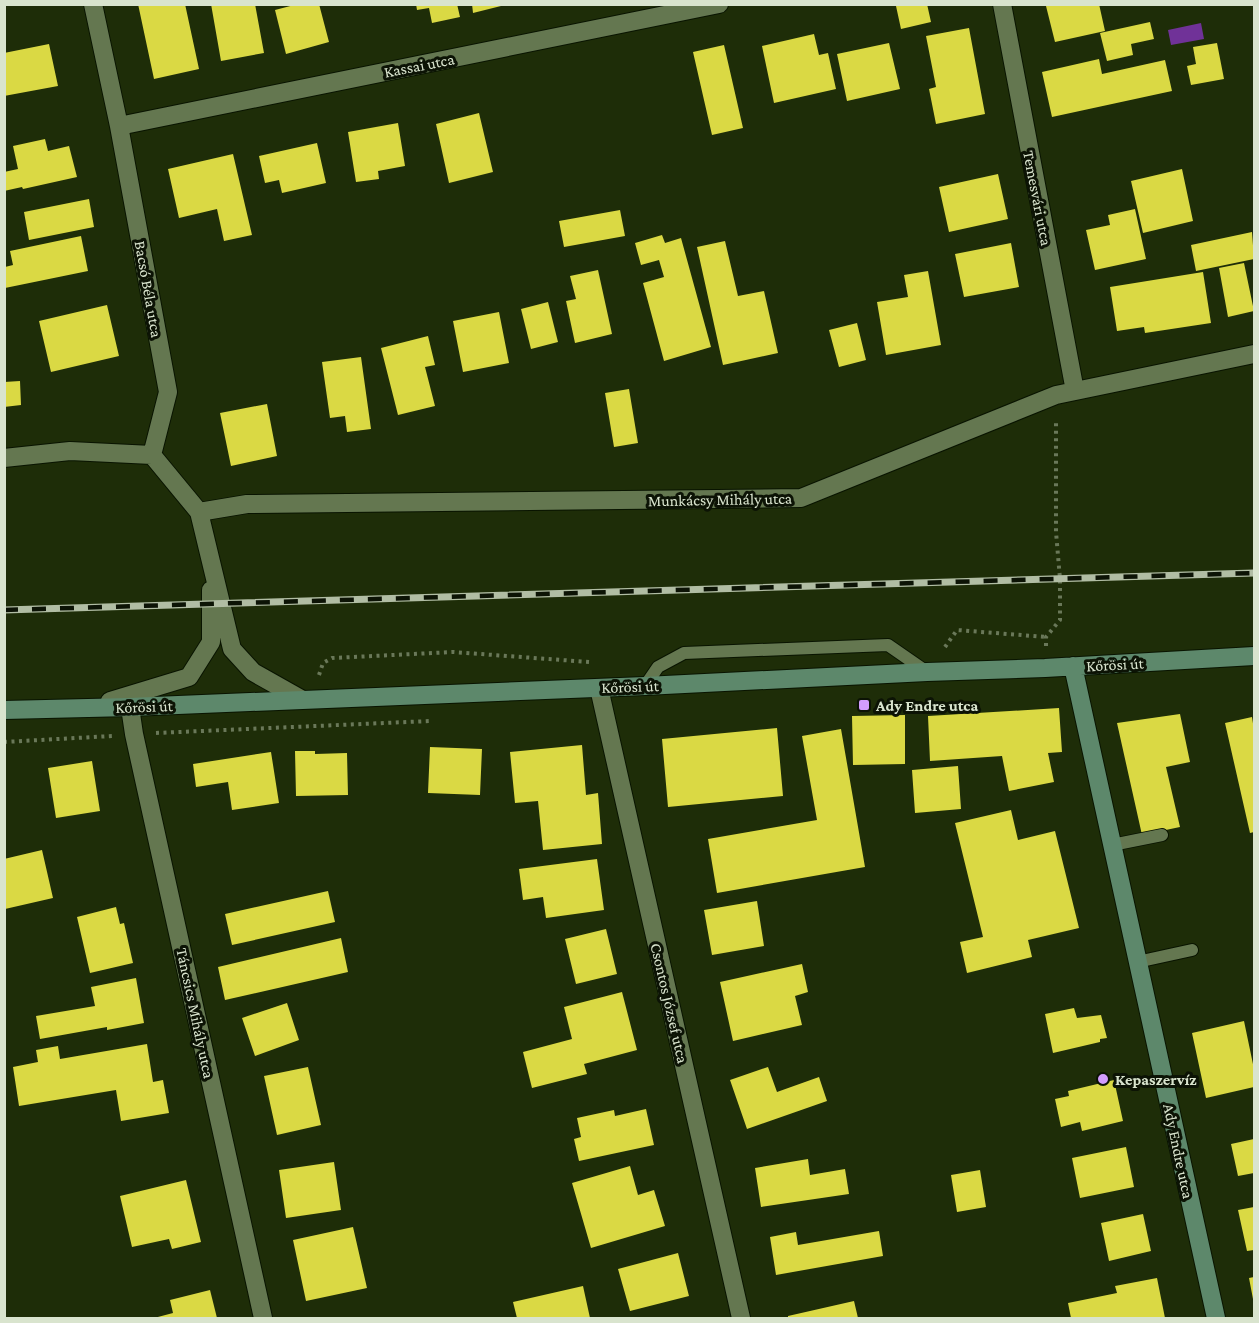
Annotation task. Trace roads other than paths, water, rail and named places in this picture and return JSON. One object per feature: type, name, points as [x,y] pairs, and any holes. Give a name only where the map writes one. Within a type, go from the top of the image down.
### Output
[{"type":"main road","name":"Kőrösi út","points":[[4,710],[599,688],[1254,656]]},
{"type":"main road","name":"Ady Endre utca","points":[[1073,666],[1215,1318]]},
{"type":"street","name":"Bacsó Béla utca","points":[[93,4],[119,126],[168,392],[152,455]]},
{"type":"street","name":"Kassai utca","points":[[119,126],[719,4]]},
{"type":"street","name":"Temesvári utca","points":[[1002,4],[1075,391]]},
{"type":"street","name":"Munkácsy Mihály utca","points":[[199,512],[248,504],[801,498],[1056,395],[1254,354]]},
{"type":"street","points":[[4,458],[70,451],[152,455],[199,512],[232,648],[253,672],[305,699]]},
{"type":"street","points":[[85,708],[189,677],[212,642],[210,558]]},
{"type":"street","name":"Csontos József utca","points":[[599,688],[741,1318]]},
{"type":"street","name":"Táncsics Mihály utca","points":[[130,707],[134,734],[263,1318]]},
{"type":"lane","points":[[645,686],[658,667],[684,653],[888,645],[927,672]]},
{"type":"lane","points":[[1112,845],[1162,835]]},
{"type":"lane","points":[[1137,962],[1192,950]]},
{"type":"railway","points":[[4,610],[1254,573]]},
{"type":"place","name":"Ady Endre utca","points":[[864,705]]},
{"type":"place","name":"Kepaszervíz","points":[[1103,1079]]}]
